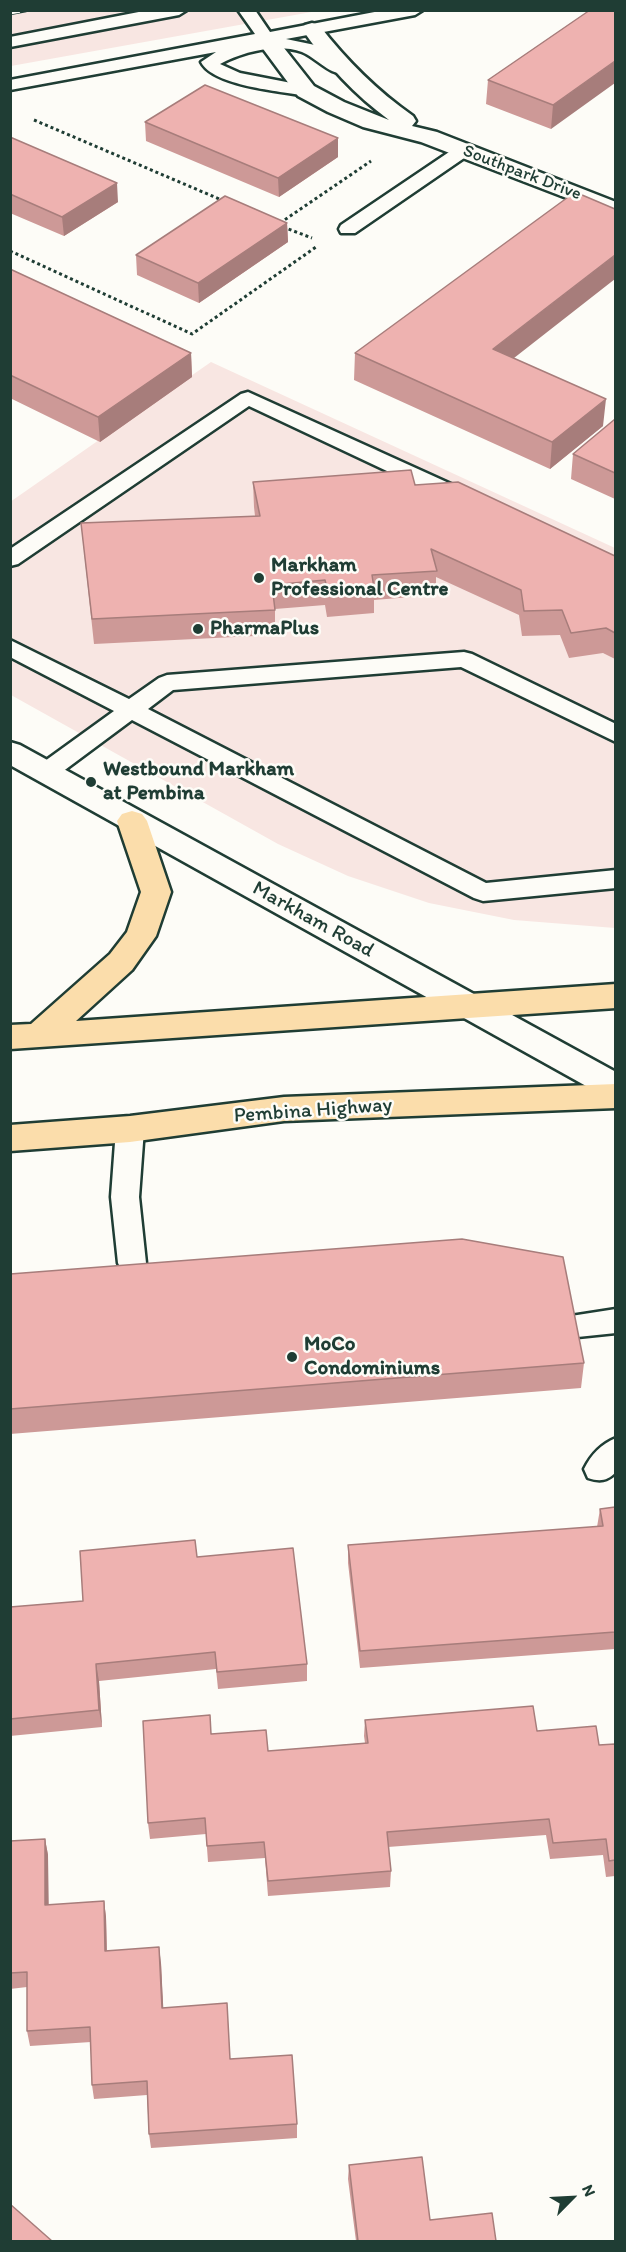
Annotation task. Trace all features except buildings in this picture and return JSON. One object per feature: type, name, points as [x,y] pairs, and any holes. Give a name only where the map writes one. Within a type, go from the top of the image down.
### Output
[{"type":"main road","points":[[25,1036],[121,962],[141,936],[156,892],[132,821]]},
{"type":"main road","points":[[25,1036],[615,996]]},
{"type":"main road","name":"Pembina Highway","points":[[10,1138],[130,1129],[284,1109],[615,1096]]},
{"type":"street","name":"Southpark Drive","points":[[312,29],[341,69],[369,96],[429,137]]},
{"type":"street","name":"Southpark Drive","points":[[269,42],[306,91],[336,107],[371,122],[429,137],[615,210]]},
{"type":"street","name":"Markham Road","points":[[10,752],[615,1087]]},
{"type":"lane","points":[[10,42],[179,10]]},
{"type":"lane","name":"Southpark Drive","points":[[246,10],[269,42]]},
{"type":"lane","points":[[306,91],[235,78],[213,68],[210,62],[312,29],[415,10]]},
{"type":"lane","name":"Southpark Drive","points":[[299,12],[312,29]]},
{"type":"lane","points":[[10,85],[269,42],[310,50],[341,69]]},
{"type":"lane","points":[[348,229],[464,150]]},
{"type":"lane","points":[[10,559],[248,398],[486,509]]},
{"type":"lane","points":[[10,647],[483,892],[615,879]]},
{"type":"lane","points":[[46,772],[167,683],[464,659],[615,735]]},
{"type":"lane","points":[[130,1129],[125,1197],[132,1263]]},
{"type":"lane","points":[[568,1326],[615,1321]]},
{"type":"path","points":[[34,120],[225,202]]},
{"type":"path","points":[[314,239],[278,225],[376,158],[365,154]]},
{"type":"path","points":[[10,251],[192,334],[323,243]]},
{"type":"shaded area","points":[[11,11],[317,11],[11,66]]},
{"type":"shaded area","points":[[211,362],[615,548],[615,928],[514,920],[429,903],[348,876],[278,844],[11,695],[10,502]]},
{"type":"railway","points":[[10,13],[26,10]]},
{"type":"place","name":"Markham Professional Centre","points":[[259,578]]},
{"type":"place","name":"PharmaPlus","points":[[198,629]]},
{"type":"place","name":"Westbound Markham at Pembina","points":[[91,782]]},
{"type":"place","name":"MoCo Condominiums","points":[[292,1357]]}]
